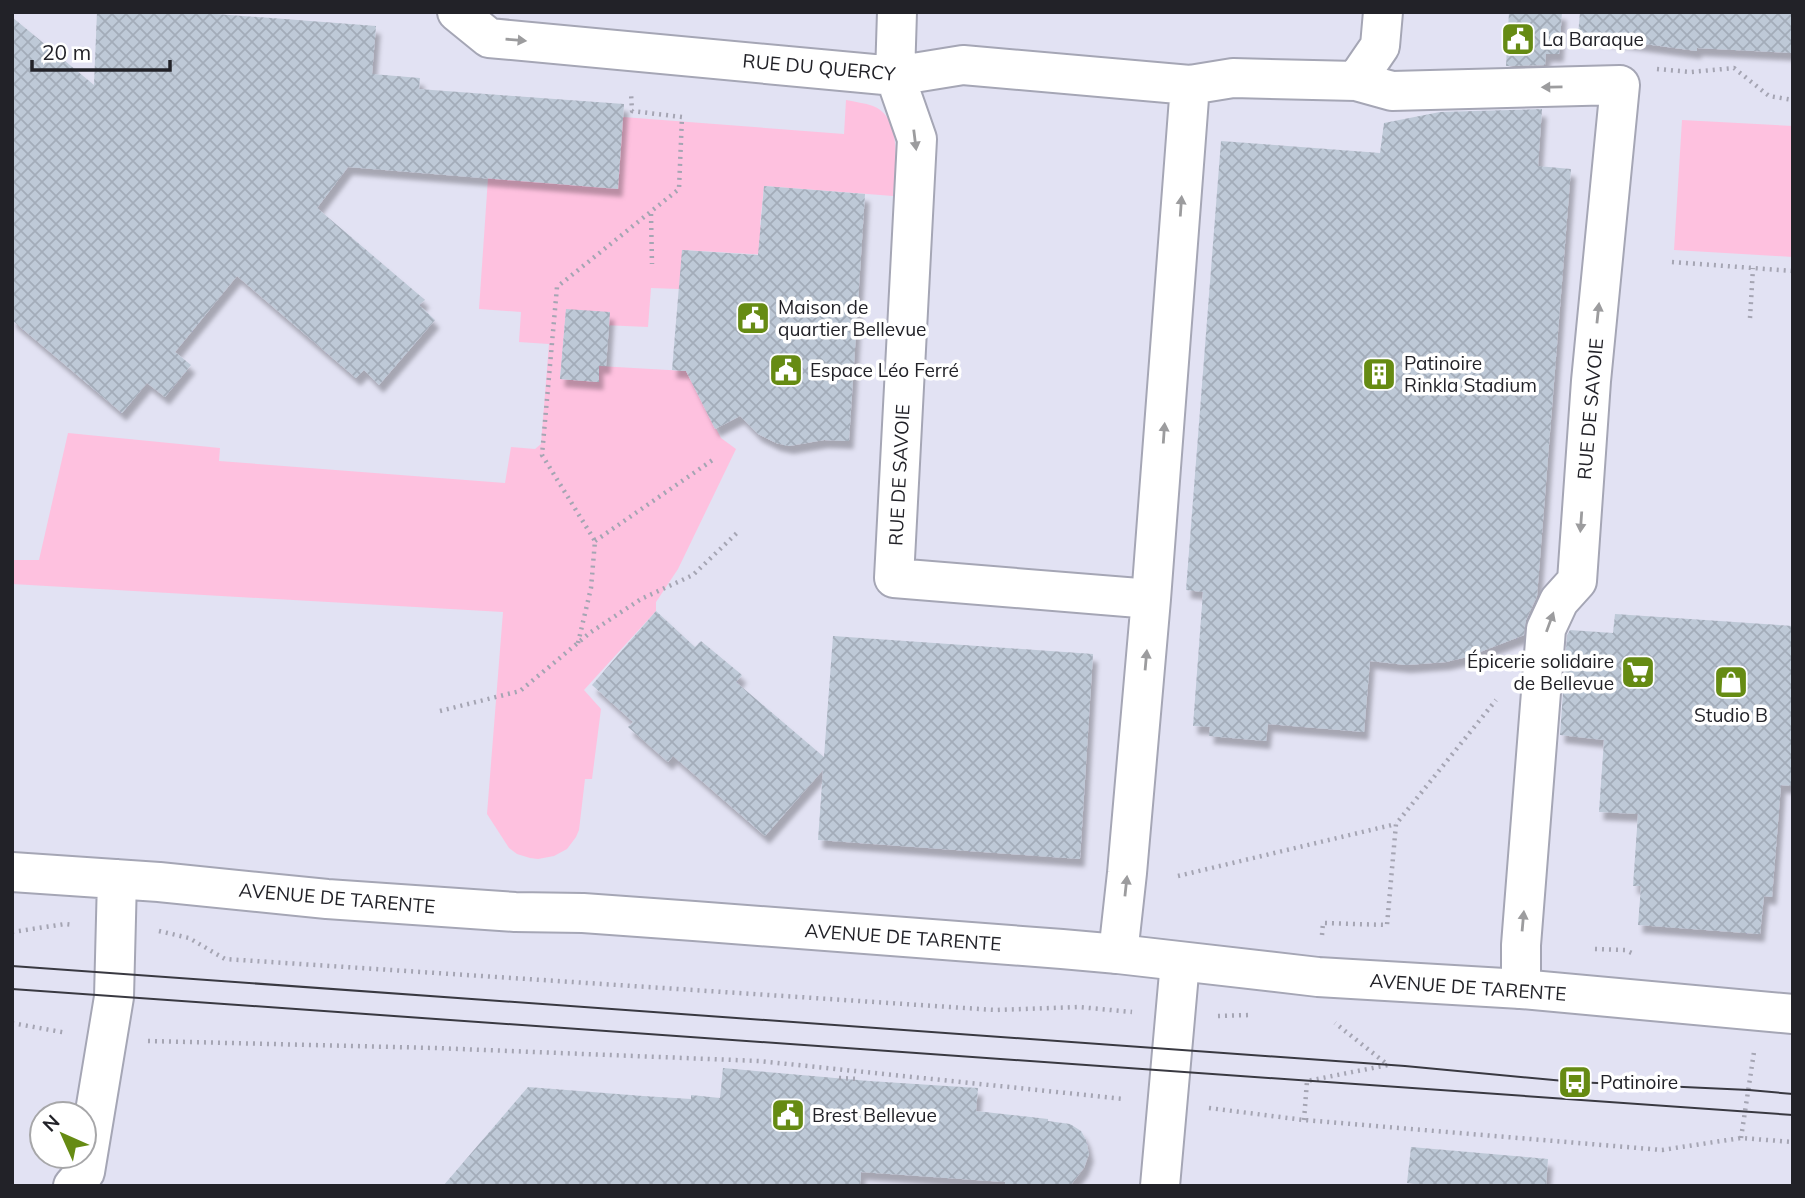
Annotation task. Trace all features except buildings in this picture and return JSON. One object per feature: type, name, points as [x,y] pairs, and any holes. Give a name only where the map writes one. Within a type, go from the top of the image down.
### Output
[{"type":"street","name":"RUE DU QUERCY","points":[[457,12],[489,38],[895,76],[963,65],[1190,85]]},
{"type":"street","points":[[895,76],[897,12]]},
{"type":"street","points":[[1356,80],[1380,46],[1383,12]]},
{"type":"street","name":"RUE DE SAVOIE","points":[[895,76],[917,139],[894,578],[1151,599]]},
{"type":"street","name":"RUE DE SAVOIE","points":[[1190,85],[1233,78],[1356,80],[1392,91],[1620,85],[1591,381],[1577,581],[1559,601],[1546,629],[1521,945],[1521,989]]},
{"type":"street","points":[[1118,954],[1151,599],[1190,85]]},
{"type":"street","name":"AVENUE DE TARENTE","points":[[12,872],[197,885],[327,899],[516,912],[583,913],[1118,954],[1318,977],[1521,989],[1793,1014]]},
{"type":"street","points":[[72,1186],[85,1172],[114,997],[117,879]]},
{"type":"street","points":[[1160,1186],[1180,962]]},
{"type":"path","points":[[578,643],[591,588],[595,541],[542,455],[557,287],[679,190],[682,117],[632,111],[628,51]]},
{"type":"path","points":[[1647,66],[1691,72],[1734,68],[1769,96],[1793,100]]},
{"type":"path","points":[[651,213],[652,264]]},
{"type":"path","points":[[1672,262],[1793,271]]},
{"type":"path","points":[[1750,318],[1753,268]]},
{"type":"path","points":[[595,541],[714,459]]},
{"type":"path","points":[[440,711],[520,691],[591,632],[641,599],[693,575],[739,531]]},
{"type":"path","points":[[1387,925],[1396,824],[1497,699]]},
{"type":"path","points":[[1178,876],[1396,824]]},
{"type":"path","points":[[12,932],[65,924]]},
{"type":"path","points":[[159,931],[189,938],[225,959],[995,1010],[1079,1007],[1175,1016],[1252,1015]]},
{"type":"path","points":[[12,1023],[106,1040],[435,1048],[759,1061],[1169,1086],[1304,1120],[1662,1150],[1741,1138],[1793,1142]]},
{"type":"path","points":[[839,1077],[860,1079]]},
{"type":"shaded area","points":[[846,100],[873,106],[883,112],[889,121],[896,159],[893,196],[764,186],[760,225],[789,228],[787,256],[683,250],[679,289],[651,288],[648,327],[602,325],[566,310],[560,379],[598,382],[599,366],[686,371],[721,438],[736,449],[678,569],[656,602],[656,611],[584,690],[601,709],[592,779],[585,779],[579,830],[567,849],[554,856],[538,859],[517,854],[509,848],[487,814],[503,612],[12,584],[12,560],[39,560],[68,433],[220,448],[219,461],[505,483],[511,447],[535,449],[541,444],[549,344],[519,342],[521,312],[479,309],[488,178],[623,117],[844,134]]},
{"type":"shaded area","points":[[1682,120],[1793,126],[1793,257],[1674,250]]},
{"type":"tram line","points":[[12,966],[1405,1066],[1575,1082],[1793,1094]]},
{"type":"tram line","points":[[12,989],[1793,1115]]},
{"type":"place","name":"La Baraque","points":[[1518,39]]},
{"type":"place","name":"Maison de quartier Bellevue","points":[[753,318]]},
{"type":"place","name":"Espace Léo Ferré","points":[[786,370]]},
{"type":"place","name":"Patinoire Rinkla Stadium","points":[[1379,374]]},
{"type":"place","name":"Épicerie solidaire de Bellevue","points":[[1638,672]]},
{"type":"place","name":"Studio B","points":[[1731,682]]},
{"type":"place","name":"Patinoire","points":[[1575,1082]]},
{"type":"place","name":"Brest Bellevue","points":[[788,1115]]}]
